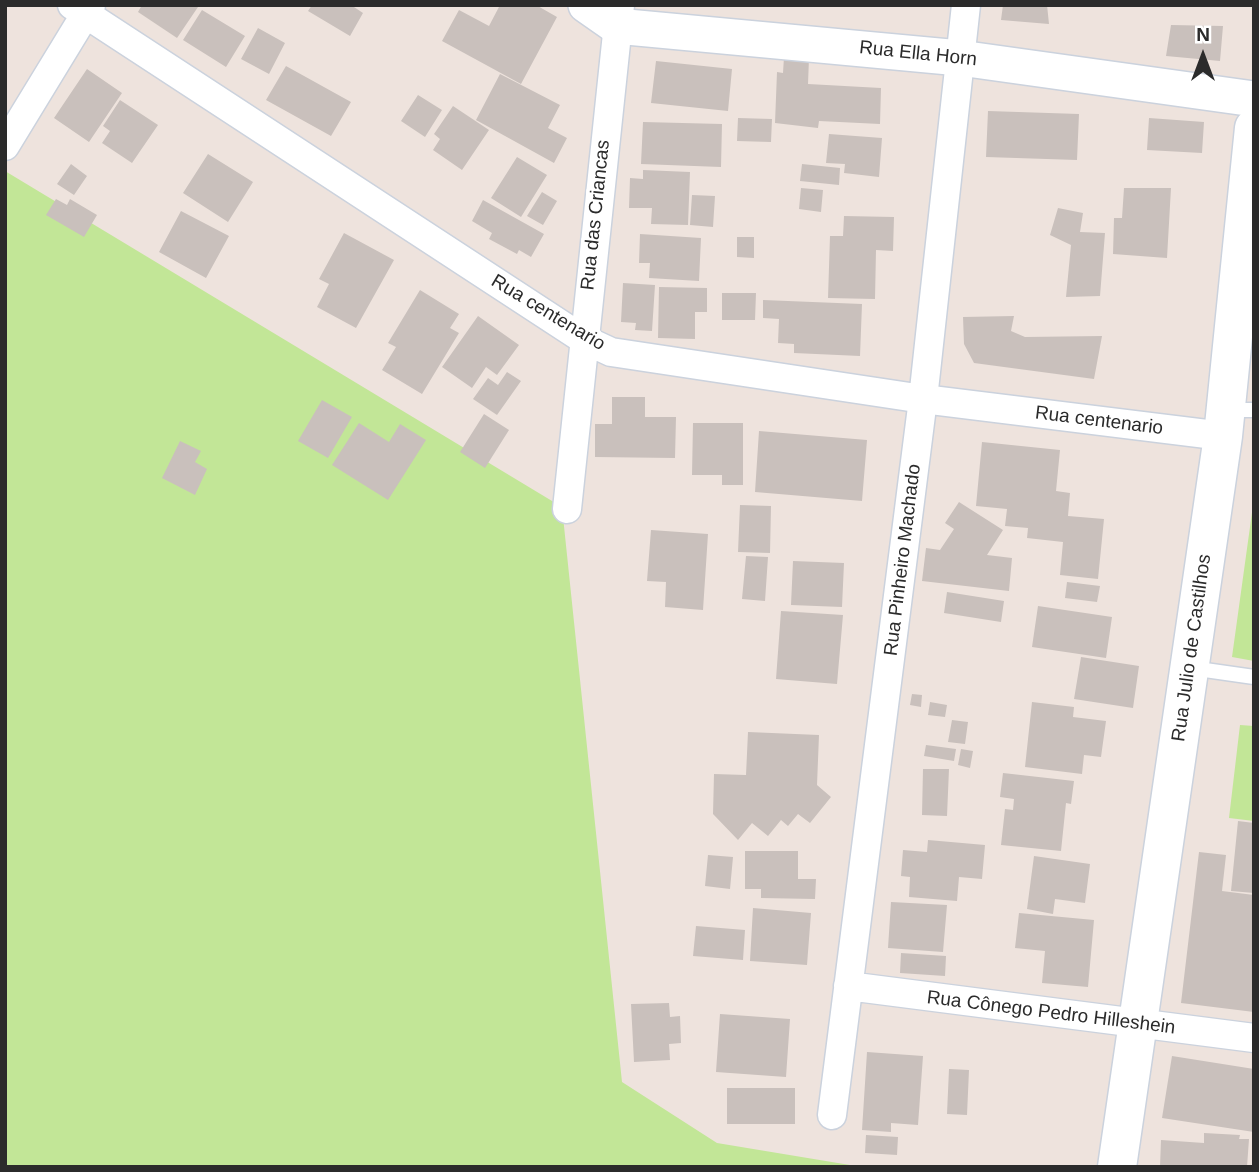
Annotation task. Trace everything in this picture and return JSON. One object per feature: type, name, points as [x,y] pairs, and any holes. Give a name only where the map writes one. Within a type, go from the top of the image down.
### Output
[{"type":"main road","name":"Rua Julio de Castilhos","points":[[1117,1167],[1189,668],[1234,418],[1254,128]]},
{"type":"street","name":"Rua Ella Horn","points":[[586,5],[618,15],[960,58],[1254,99]]},
{"type":"street","name":"Rua Pinheiro Machado","points":[[832,1115],[923,399],[966,5]]},
{"type":"street","points":[[5,146],[83,8]]},
{"type":"street","name":"Rua centenario","points":[[83,8],[583,339],[611,352],[923,399],[1234,418]]},
{"type":"street","name":"Rua das Criancas","points":[[567,509],[618,15]]},
{"type":"street","name":"Rua Cônego Pedro Hilleshein","points":[[848,986],[1254,1038]]},
{"type":"lane","points":[[1189,668],[1254,677]]},
{"type":"green space","points":[[5,171],[562,507],[622,1082],[717,1143],[862,1167],[5,1166]]},
{"type":"green space","points":[[1254,498],[1254,661],[1232,657]]},
{"type":"green space","points":[[1240,725],[1254,726],[1254,821],[1229,818]]},
{"type":"building","points":[[142,5],[198,7],[177,38],[138,12]]},
{"type":"building","points":[[312,5],[351,5],[363,13],[350,36],[308,11]]},
{"type":"building","points":[[500,5],[536,5],[557,17],[521,84],[442,41],[459,10],[489,26]]},
{"type":"building","points":[[1003,5],[1047,5],[1049,24],[1001,20]]},
{"type":"building","points":[[202,10],[245,36],[226,67],[183,40]]},
{"type":"building","points":[[1171,25],[1223,26],[1220,61],[1166,56]]},
{"type":"building","points":[[258,28],[285,43],[269,74],[241,59]]},
{"type":"building","points":[[784,57],[809,58],[808,84],[881,88],[880,124],[819,121],[818,128],[775,123],[777,72],[783,73]]},
{"type":"building","points":[[656,61],[732,69],[728,111],[651,103]]},
{"type":"building","points":[[286,66],[351,102],[331,136],[266,100]]},
{"type":"building","points":[[87,69],[122,93],[89,142],[54,118]]},
{"type":"building","points":[[500,74],[560,105],[548,128],[567,138],[554,163],[476,120]]},
{"type":"building","points":[[418,95],[442,110],[425,137],[401,121]]},
{"type":"building","points":[[120,100],[158,125],[132,163],[102,143],[110,131],[103,126]]},
{"type":"building","points":[[453,106],[489,130],[462,170],[433,150],[440,139],[434,134]]},
{"type":"building","points":[[988,111],[1079,114],[1077,160],[986,157]]},
{"type":"building","points":[[738,118],[772,119],[771,142],[737,141]]},
{"type":"building","points":[[1149,118],[1204,122],[1202,153],[1147,150]]},
{"type":"building","points":[[643,122],[722,124],[721,167],[641,164]]},
{"type":"building","points":[[829,134],[882,138],[879,177],[844,173],[845,164],[826,163]]},
{"type":"building","points":[[208,154],[253,182],[228,222],[183,193]]},
{"type":"building","points":[[517,157],[547,175],[521,217],[491,198]]},
{"type":"building","points":[[71,164],[87,176],[74,195],[57,184]]},
{"type":"building","points":[[802,164],[840,168],[839,185],[800,181]]},
{"type":"building","points":[[643,170],[690,172],[688,225],[651,224],[652,208],[629,208],[630,178],[643,179]]},
{"type":"building","points":[[801,188],[823,190],[821,212],[799,209]]},
{"type":"building","points":[[1124,188],[1171,188],[1167,258],[1113,254],[1114,218],[1122,218]]},
{"type":"building","points":[[542,192],[557,201],[543,225],[527,216]]},
{"type":"building","points":[[692,195],[715,196],[713,227],[690,225]]},
{"type":"building","points":[[56,199],[67,205],[70,199],[97,215],[84,237],[46,215]]},
{"type":"building","points":[[483,200],[544,234],[531,257],[519,250],[517,254],[489,239],[492,233],[472,221]]},
{"type":"building","points":[[1058,208],[1083,213],[1080,232],[1105,233],[1100,296],[1066,297],[1071,245],[1050,235]]},
{"type":"building","points":[[181,211],[229,236],[206,278],[159,252]]},
{"type":"building","points":[[844,216],[894,217],[893,251],[876,250],[875,299],[828,298],[830,236],[843,236]]},
{"type":"building","points":[[344,233],[394,260],[356,328],[317,307],[329,284],[319,279]]},
{"type":"building","points":[[640,234],[701,238],[699,281],[649,278],[650,263],[639,263]]},
{"type":"building","points":[[737,237],[754,237],[754,258],[737,257]]},
{"type":"building","points":[[623,283],[655,285],[652,331],[635,330],[636,323],[621,322]]},
{"type":"building","points":[[659,287],[707,288],[707,312],[695,312],[695,339],[658,338]]},
{"type":"building","points":[[420,290],[459,314],[450,328],[459,333],[422,394],[382,370],[396,347],[388,343]]},
{"type":"building","points":[[722,293],[756,293],[755,320],[722,320]]},
{"type":"building","points":[[763,300],[862,304],[860,356],[794,353],[794,344],[778,343],[779,319],[763,318]]},
{"type":"building","points":[[478,316],[519,345],[497,375],[486,367],[472,388],[442,367]]},
{"type":"building","points":[[1014,316],[1011,331],[1025,337],[1102,336],[1094,379],[974,363],[964,344],[963,317]]},
{"type":"building","points":[[507,372],[521,381],[497,415],[473,399],[488,378],[498,385]]},
{"type":"building","points":[[612,397],[645,397],[645,417],[676,417],[675,458],[595,457],[595,424],[612,424]]},
{"type":"building","points":[[322,400],[352,417],[328,458],[298,441]]},
{"type":"building","points":[[484,414],[509,430],[485,468],[460,452]]},
{"type":"building","points":[[359,423],[389,442],[400,424],[426,440],[388,500],[332,465]]},
{"type":"building","points":[[693,423],[743,423],[743,485],[722,485],[722,475],[692,475]]},
{"type":"building","points":[[759,431],[867,440],[862,501],[755,492]]},
{"type":"building","points":[[180,441],[201,451],[195,462],[207,469],[195,495],[162,478]]},
{"type":"building","points":[[982,442],[1060,450],[1056,491],[1070,493],[1068,516],[1104,519],[1098,579],[1060,575],[1063,542],[1027,538],[1028,528],[1005,526],[1007,509],[976,506]]},
{"type":"building","points":[[959,502],[1003,530],[987,555],[1012,558],[1009,591],[922,581],[926,548],[940,550],[954,529],[945,523]]},
{"type":"building","points":[[740,505],[771,506],[770,553],[738,552]]},
{"type":"building","points":[[651,530],[708,534],[703,610],[665,607],[666,582],[647,581]]},
{"type":"building","points":[[746,556],[768,557],[765,601],[742,599]]},
{"type":"building","points":[[793,561],[844,563],[842,607],[791,605]]},
{"type":"building","points":[[1067,582],[1100,586],[1097,602],[1065,598]]},
{"type":"building","points":[[947,592],[1004,601],[1001,622],[944,613]]},
{"type":"building","points":[[1038,606],[1112,617],[1106,658],[1032,647]]},
{"type":"building","points":[[781,611],[843,615],[837,684],[776,679]]},
{"type":"building","points":[[1081,657],[1139,666],[1133,708],[1074,699]]},
{"type":"building","points":[[912,694],[922,695],[921,707],[910,705]]},
{"type":"building","points":[[930,702],[947,705],[945,717],[928,715]]},
{"type":"building","points":[[1032,702],[1074,707],[1073,717],[1106,721],[1101,757],[1084,755],[1082,774],[1025,767]]},
{"type":"building","points":[[952,720],[968,722],[965,744],[948,742]]},
{"type":"building","points":[[748,732],[819,735],[817,785],[831,797],[810,823],[798,814],[788,826],[781,820],[768,836],[752,823],[738,840],[713,814],[714,774],[746,775]]},
{"type":"building","points":[[926,745],[956,749],[954,761],[924,756]]},
{"type":"building","points":[[961,749],[973,751],[970,768],[958,765]]},
{"type":"building","points":[[923,769],[949,769],[947,816],[922,815]]},
{"type":"building","points":[[1003,773],[1074,781],[1071,804],[1066,803],[1061,851],[1001,845],[1005,809],[1013,810],[1014,799],[1000,797]]},
{"type":"building","points":[[1238,821],[1254,823],[1254,893],[1231,891]]},
{"type":"building","points":[[928,840],[985,845],[982,879],[959,877],[957,901],[909,897],[910,877],[901,876],[903,850],[927,852]]},
{"type":"building","points":[[745,851],[798,851],[798,879],[816,879],[815,899],[761,898],[761,889],[745,889]]},
{"type":"building","points":[[1199,852],[1226,855],[1222,891],[1254,895],[1254,1012],[1181,1003]]},
{"type":"building","points":[[708,855],[733,857],[730,889],[705,886]]},
{"type":"building","points":[[1034,856],[1090,864],[1085,903],[1055,899],[1053,914],[1027,909]]},
{"type":"building","points":[[891,902],[947,905],[943,952],[888,948]]},
{"type":"building","points":[[753,908],[811,913],[807,965],[750,961]]},
{"type":"building","points":[[1019,913],[1094,920],[1088,987],[1042,983],[1045,951],[1015,948]]},
{"type":"building","points":[[696,926],[745,930],[743,960],[693,956]]},
{"type":"building","points":[[901,953],[946,956],[945,976],[900,973]]},
{"type":"building","points":[[669,1003],[670,1017],[680,1016],[681,1043],[669,1044],[670,1060],[634,1062],[631,1004]]},
{"type":"building","points":[[720,1014],[790,1019],[786,1077],[716,1072]]},
{"type":"building","points":[[867,1052],[923,1056],[918,1125],[891,1123],[891,1132],[862,1130]]},
{"type":"building","points":[[1172,1056],[1254,1069],[1254,1132],[1162,1118]]},
{"type":"building","points":[[949,1069],[969,1070],[967,1115],[947,1114]]},
{"type":"building","points":[[727,1088],[795,1088],[795,1124],[727,1124]]},
{"type":"building","points":[[1204,1133],[1240,1135],[1239,1139],[1249,1139],[1247,1167],[1160,1167],[1161,1140],[1204,1143]]},
{"type":"building","points":[[866,1135],[898,1137],[897,1155],[865,1153]]}]
